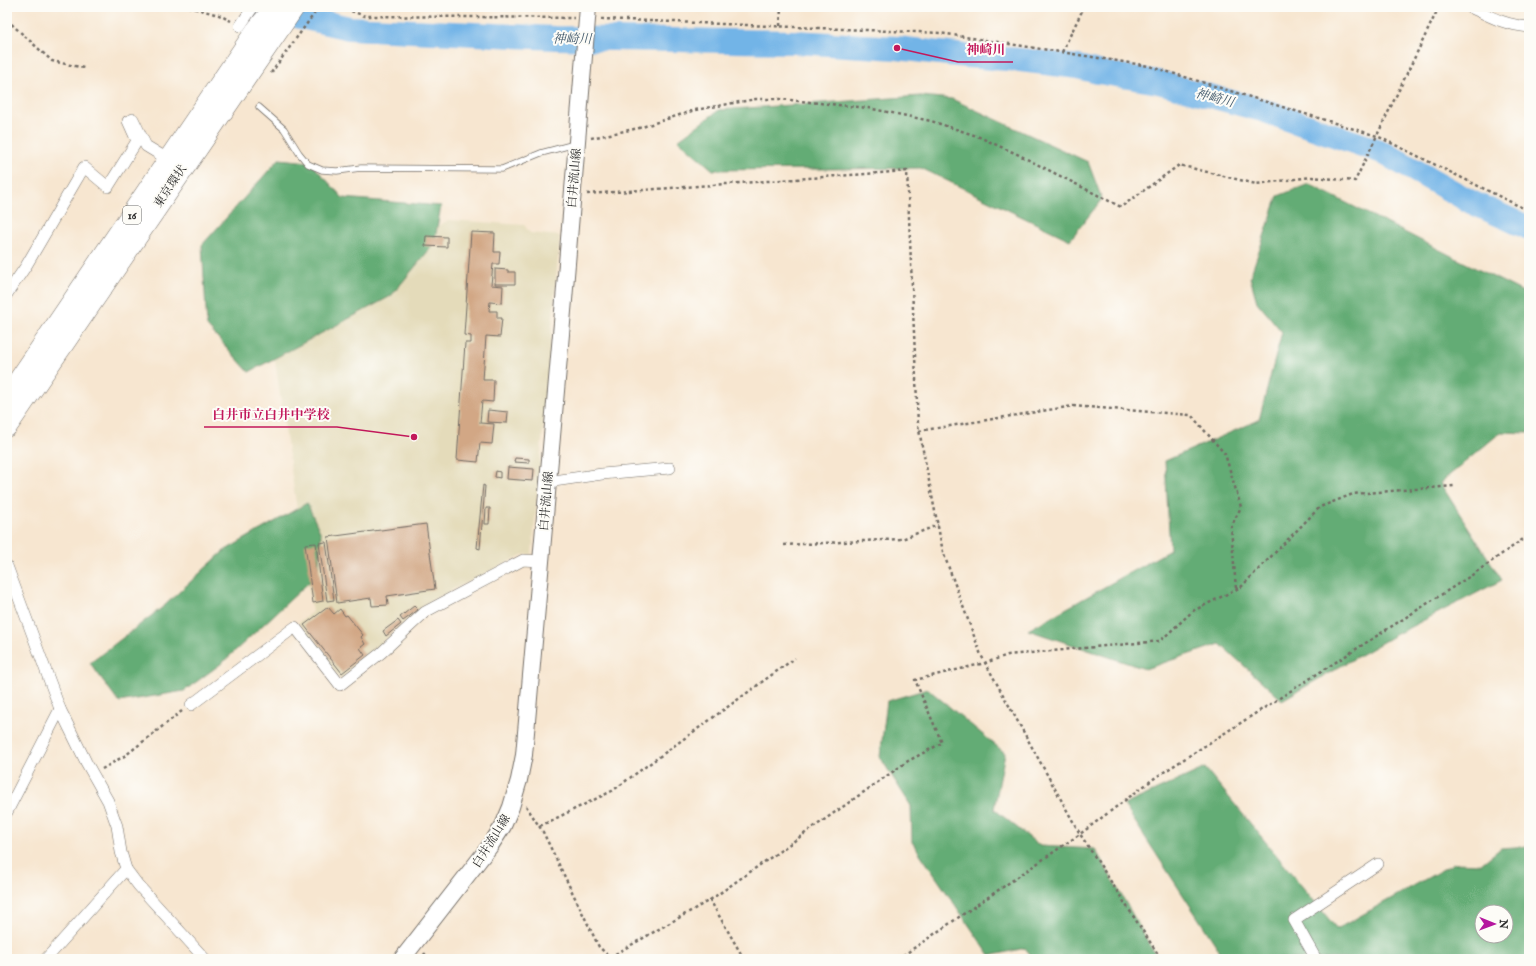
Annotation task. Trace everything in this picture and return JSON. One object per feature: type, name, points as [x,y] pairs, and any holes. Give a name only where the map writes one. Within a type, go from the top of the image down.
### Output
[{"type":"highway","name":"東京環状","points":[[7,398],[257,31],[275,7]]},
{"type":"highway","name":"東京環状","points":[[7,426],[257,31],[294,7]]},
{"type":"main road","name":"白井流山線","points":[[402,959],[490,846],[503,826],[516,791],[524,755],[564,300],[587,13]]},
{"type":"street","points":[[253,7],[257,31]]},
{"type":"street","points":[[1470,7],[1495,20],[1518,26],[1529,27]]},
{"type":"street","points":[[7,294],[26,266],[84,167],[108,187],[137,141],[128,121],[133,119],[146,146],[169,160]]},
{"type":"street","points":[[547,482],[602,474],[670,468]]},
{"type":"street","points":[[191,705],[295,627],[340,685],[381,653],[425,612],[523,560],[541,561]]},
{"type":"street","points":[[7,566],[60,709],[108,801],[117,826],[121,852],[126,869],[138,885],[205,959]]},
{"type":"street","points":[[7,812],[60,709]]},
{"type":"street","points":[[1316,959],[1294,920],[1378,864]]},
{"type":"street","points":[[46,959],[126,869]]},
{"type":"lane","points":[[259,107],[284,129],[299,153],[308,164],[322,170],[337,171],[361,168],[502,169],[541,153],[577,142]]},
{"type":"path","points":[[189,7],[219,15],[257,31]]},
{"type":"path","points":[[340,7],[365,16],[587,13],[780,26],[940,33],[1149,66],[1377,136],[1529,211]]},
{"type":"path","points":[[780,26],[781,7]]},
{"type":"path","points":[[1062,52],[1084,7]]},
{"type":"path","points":[[577,142],[639,128],[695,110],[756,99],[780,99],[868,108],[931,121],[977,136],[1019,155],[1121,207],[1180,165],[1256,184],[1312,177],[1355,181],[1440,7]]},
{"type":"path","points":[[296,40],[319,8]]},
{"type":"path","points":[[7,20],[52,62],[84,68]]},
{"type":"path","points":[[572,195],[907,171],[919,431],[943,552],[985,663],[1080,834],[1161,959]]},
{"type":"path","points":[[919,431],[1073,406],[1191,415],[1225,454],[1241,507],[1231,528],[1236,589]]},
{"type":"path","points":[[516,791],[540,826],[600,947],[610,958],[710,900],[908,761],[942,743],[914,680],[985,663],[1008,654],[1160,641],[1193,610],[1241,587],[1320,507],[1353,494],[1454,486]]},
{"type":"path","points":[[784,545],[902,540],[938,525]]},
{"type":"path","points":[[898,959],[1080,834],[1156,777],[1472,575],[1529,535]]},
{"type":"path","points":[[540,826],[612,791],[795,658]]},
{"type":"path","points":[[93,774],[126,755],[191,705]]},
{"type":"path","points":[[710,900],[744,959]]},
{"type":"shaded area","points":[[449,220],[524,225],[530,233],[560,236],[532,554],[522,555],[428,602],[340,679],[298,623],[312,612],[269,320]]},
{"type":"green space","points":[[921,96],[952,99],[1088,162],[1102,199],[1070,240],[921,168],[713,170],[678,140],[719,110]]},
{"type":"green space","points":[[279,159],[310,162],[343,198],[441,206],[434,244],[391,296],[249,372],[207,326],[202,245]]},
{"type":"green space","points":[[1309,184],[1529,295],[1529,433],[1501,432],[1440,483],[1502,580],[1395,635],[1282,700],[1220,644],[1145,669],[1028,630],[1170,550],[1165,461],[1259,420],[1282,332],[1257,302],[1250,277],[1278,196]]},
{"type":"green space","points":[[307,503],[321,534],[318,574],[222,663],[184,691],[119,702],[90,663],[164,606],[224,551]]},
{"type":"green space","points":[[928,689],[1005,753],[994,809],[1040,846],[1095,849],[1158,959],[1034,959],[1025,948],[990,956],[912,842],[911,806],[880,757],[887,701]]},
{"type":"green space","points":[[1205,768],[1337,929],[1454,863],[1481,864],[1501,848],[1529,846],[1529,959],[1225,959],[1124,805]]},
{"type":"building","points":[[471,232],[495,233],[494,252],[500,252],[499,264],[493,264],[491,285],[503,286],[502,303],[490,302],[489,311],[497,311],[497,318],[502,318],[500,337],[486,336],[483,380],[494,380],[493,402],[482,401],[480,423],[494,424],[492,444],[480,443],[478,462],[457,460],[465,343],[471,343],[471,336],[464,335]]},
{"type":"building","points":[[426,236],[447,237],[447,247],[425,246]]},
{"type":"building","points":[[495,269],[515,272],[515,284],[495,284]]},
{"type":"building","points":[[488,410],[508,412],[507,423],[487,422]]},
{"type":"building","points":[[515,458],[529,459],[529,463],[514,462]]},
{"type":"building","points":[[508,467],[534,469],[533,481],[507,479]]},
{"type":"building","points":[[496,471],[500,472],[500,478],[495,477]]},
{"type":"building","points":[[483,485],[485,486],[480,549],[477,548]]},
{"type":"building","points":[[486,508],[490,508],[489,524],[485,524]]},
{"type":"building","points":[[426,524],[435,589],[387,596],[388,605],[372,606],[371,598],[337,603],[328,537]]},
{"type":"building","points":[[326,542],[334,600],[327,601],[319,543]]},
{"type":"building","points":[[316,543],[323,601],[313,603],[305,544]]},
{"type":"building","points":[[414,606],[418,610],[403,621],[400,617]]},
{"type":"building","points":[[328,607],[334,614],[340,609],[345,616],[347,615],[363,635],[361,637],[365,644],[360,648],[365,655],[342,673],[304,625]]},
{"type":"building","points":[[398,620],[401,624],[386,636],[383,631]]},
{"type":"waterway","name":"神崎川","points":[[257,7],[349,28],[555,38],[795,42],[897,48],[1078,67],[1098,72],[1158,82],[1262,110],[1382,152],[1471,202],[1529,228]]},
{"type":"place","name":"神崎川","points":[[897,48]]},
{"type":"place","name":"白井市立白井中学校","points":[[414,437]]}]
